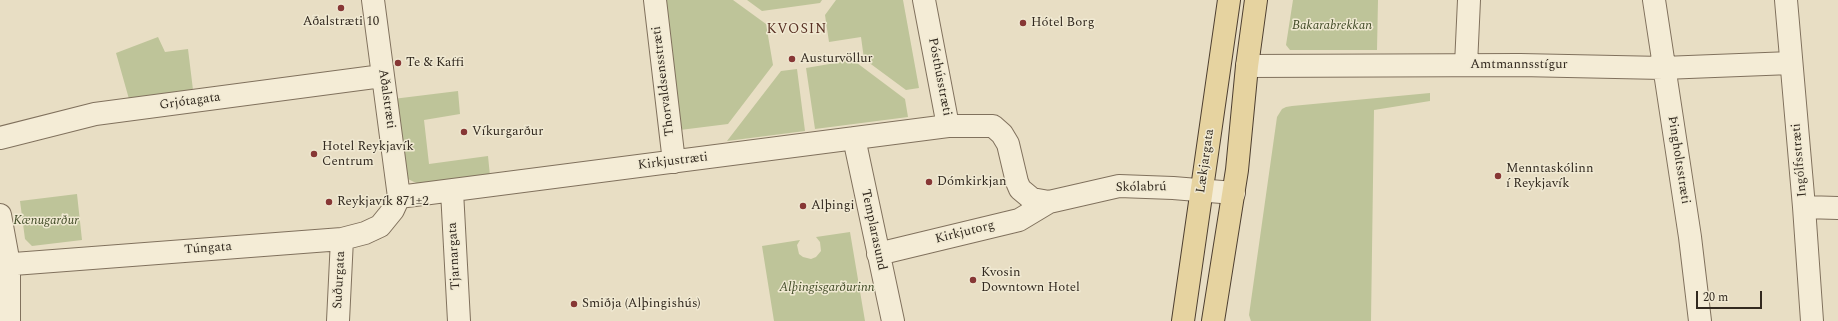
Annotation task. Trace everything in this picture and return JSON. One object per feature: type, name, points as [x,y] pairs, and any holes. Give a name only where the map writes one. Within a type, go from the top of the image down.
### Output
[{"type":"main road","name":"Lækjargata","points":[[1183,321],[1229,0]]},
{"type":"main road","points":[[1213,321],[1234,193],[1247,66],[1256,0]]},
{"type":"street","name":"Aðalstræti","points":[[373,0],[399,197]]},
{"type":"street","name":"Thorvaldsensstræti","points":[[655,0],[674,162]]},
{"type":"street","name":"Pósthússtræti","points":[[924,0],[948,126],[992,126],[998,129],[1008,144],[1020,189],[1032,199],[1049,202]]},
{"type":"street","points":[[1466,65],[1469,0]]},
{"type":"street","name":"Þingholtsstræti","points":[[1654,0],[1690,237],[1700,321]]},
{"type":"street","name":"Ingólfsstræti","points":[[1786,0],[1804,207],[1812,321]]},
{"type":"street","name":"Amtmannsstígur","points":[[1247,66],[1466,65],[1664,68],[1791,63]]},
{"type":"street","name":"Grjótagata","points":[[0,138],[95,114],[382,76]]},
{"type":"street","name":"Kirkjustræti","points":[[399,197],[948,126]]},
{"type":"street","name":"Templarasund","points":[[854,138],[893,321]]},
{"type":"street","name":"Skólabrú","points":[[1049,202],[1119,186],[1234,193]]},
{"type":"street","name":"Tjarnargata","points":[[452,190],[459,321]]},
{"type":"street","name":"Túngata","points":[[5,264],[342,239],[365,233],[380,226],[393,210],[399,197]]},
{"type":"street","name":"Kirkjutorg","points":[[878,254],[1019,220],[1049,202]]},
{"type":"street","points":[[1804,207],[1838,208]]},
{"type":"street","points":[[0,215],[9,321]]},
{"type":"street","name":"Suðurgata","points":[[338,321],[342,239]]},
{"type":"green space","points":[[665,0],[733,0],[766,24],[773,65],[728,124],[680,130]]},
{"type":"green space","points":[[747,0],[822,0],[820,3],[762,11]]},
{"type":"green space","points":[[836,0],[903,0],[919,88],[906,90],[864,59],[861,37],[829,42],[825,15]]},
{"type":"green space","name":"Bakarabrekkan","points":[[1293,0],[1378,0],[1377,50],[1290,50],[1286,45]]},
{"type":"green space","points":[[158,37],[165,52],[188,49],[194,98],[129,99],[116,53]]},
{"type":"green space","points":[[853,60],[905,99],[908,117],[815,129],[806,68]]},
{"type":"green space","points":[[797,69],[805,131],[727,141],[781,71]]},
{"type":"green space","points":[[458,91],[460,114],[424,120],[429,164],[488,156],[490,176],[420,184],[408,179],[403,173],[393,99]]},
{"type":"green space","points":[[1430,93],[1430,101],[1374,110],[1371,321],[1251,321],[1249,315],[1277,117],[1282,109],[1292,106]]},
{"type":"green space","name":"Kænugarður","points":[[77,194],[82,240],[32,246],[25,239],[20,201]]},
{"type":"green space","name":"Alþingisgarðurinn","points":[[850,232],[865,321],[774,321],[762,246],[800,240],[797,245],[799,254],[803,257],[811,259],[816,257],[821,251],[820,242],[816,237]]},
{"type":"place","name":"Aðalstræti 10","points":[[341,8]]},
{"type":"place","name":"Hótel Borg","points":[[1023,23]]},
{"type":"place","name":"Austurvöllur","points":[[792,59]]},
{"type":"place","name":"Te & Kaffi","points":[[398,63]]},
{"type":"place","name":"Víkurgarður","points":[[464,132]]},
{"type":"place","name":"Hotel Reykjavík Centrum","points":[[314,154]]},
{"type":"place","name":"Menntaskólinn í Reykjavík","points":[[1498,176]]},
{"type":"place","name":"Dómkirkjan","points":[[929,182]]},
{"type":"place","name":"Reykjavík 871±2","points":[[329,202]]},
{"type":"place","name":"Alþingi","points":[[803,206]]},
{"type":"place","name":"Kvosin Downtown Hotel","points":[[973,280]]},
{"type":"place","name":"Smiðja (Alþingishús)","points":[[574,304]]},
{"type":"district","name":"KVOSIN","points":[[797,30]]}]
